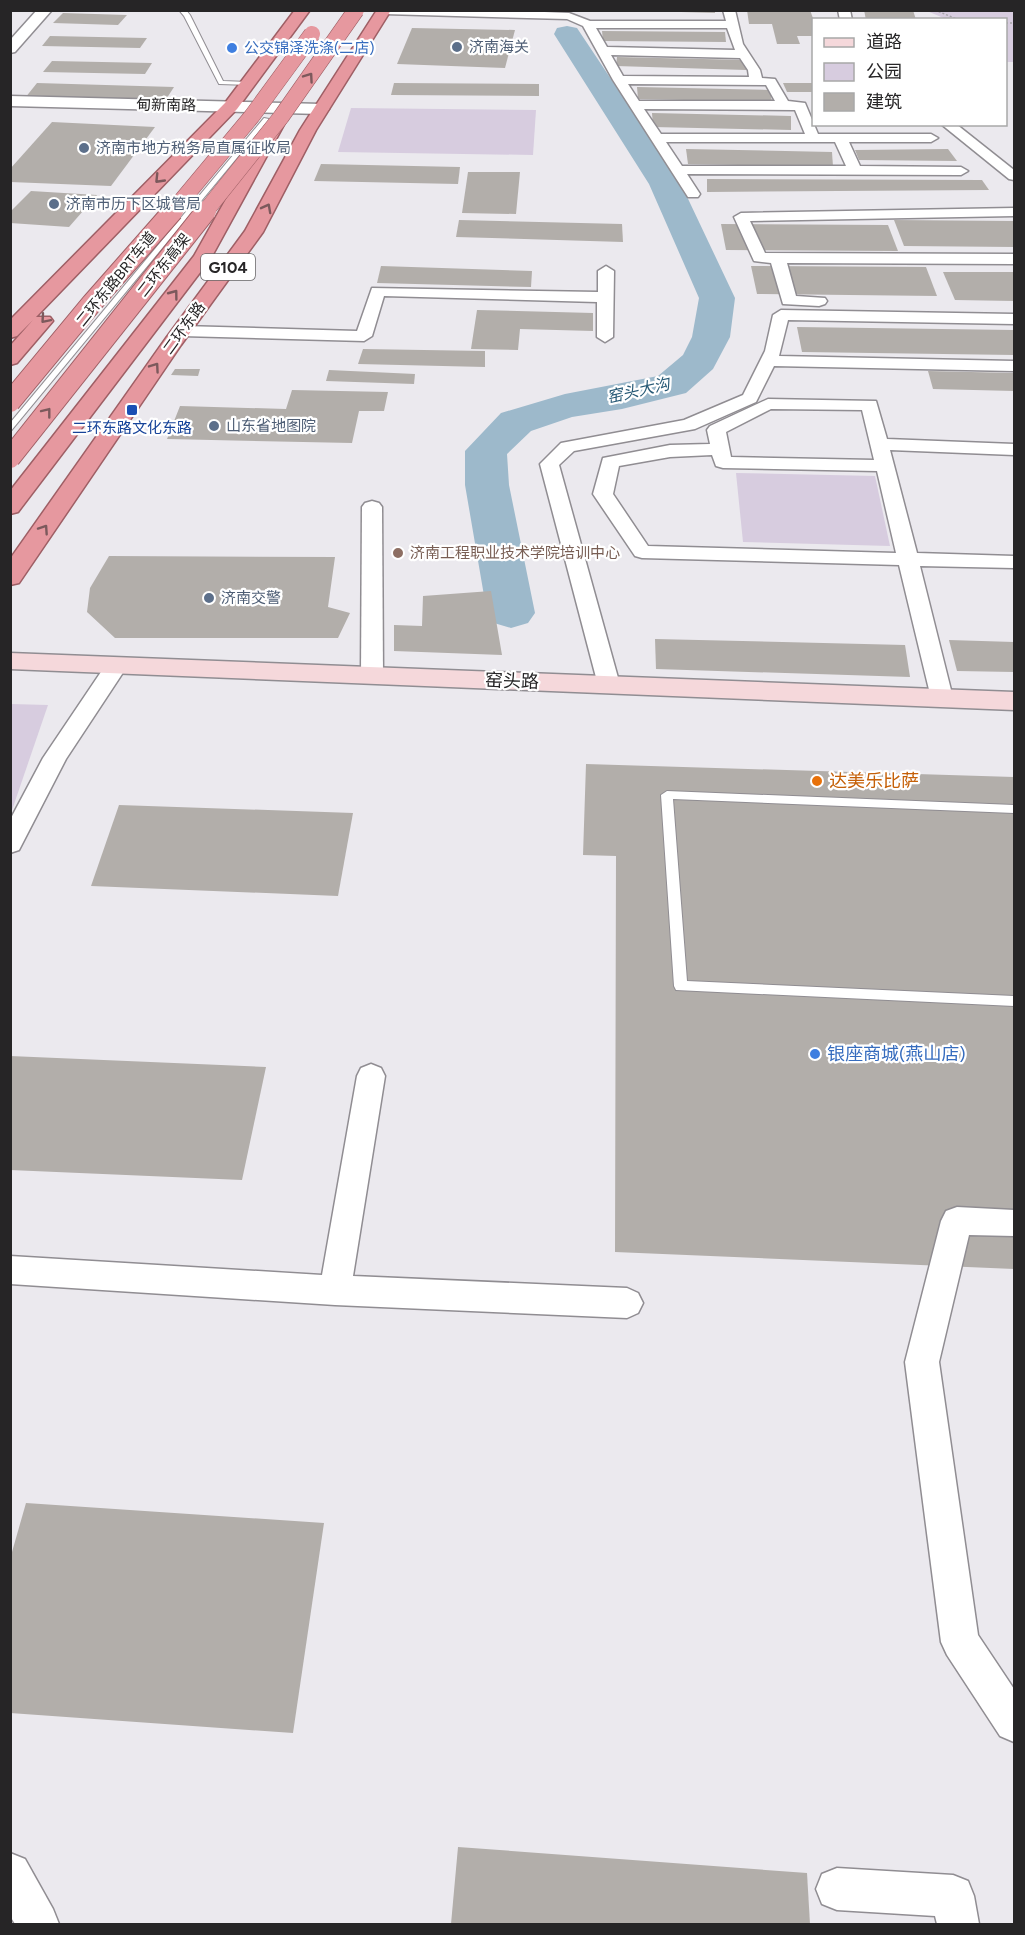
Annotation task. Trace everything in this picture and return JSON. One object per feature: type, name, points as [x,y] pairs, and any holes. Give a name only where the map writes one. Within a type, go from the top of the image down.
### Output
[{"type":"highway","points":[[10,332],[231,106],[303,10]]},
{"type":"highway","name":"二环东高架","points":[[10,458],[266,117],[356,10]]},
{"type":"highway","name":"二环东路","points":[[10,578],[254,232],[321,109],[384,11]]},
{"type":"highway","name":"二环东高架","points":[[10,402],[92,303],[197,184],[266,117],[323,19]]},
{"type":"highway","points":[[10,359],[97,259],[266,117]]},
{"type":"highway","points":[[10,507],[202,258],[266,117]]},
{"type":"main road","name":"窑头路","points":[[10,661],[1014,701]]},
{"type":"street","points":[[10,49],[45,10]]},
{"type":"street","points":[[729,10],[737,44],[754,70],[756,81]]},
{"type":"street","points":[[384,11],[545,13],[569,16],[588,24],[732,25]]},
{"type":"street","points":[[588,24],[619,80],[693,194]]},
{"type":"street","points":[[603,51],[743,54]]},
{"type":"street","points":[[619,80],[771,82],[783,105]]},
{"type":"street","name":"甸新南路","points":[[10,101],[321,109]]},
{"type":"street","points":[[637,105],[807,106],[813,138]]},
{"type":"street","points":[[950,126],[1014,176]]},
{"type":"street","points":[[658,138],[931,138]]},
{"type":"street","points":[[840,138],[855,172]]},
{"type":"street","points":[[679,170],[961,171]]},
{"type":"street","points":[[1014,212],[741,217],[759,258],[1014,259]]},
{"type":"street","points":[[778,258],[789,301],[1014,304]]},
{"type":"street","points":[[605,337],[606,271]]},
{"type":"street","points":[[182,331],[364,336],[378,291],[606,297]]},
{"type":"street","points":[[609,685],[549,464],[568,447],[689,425],[750,398],[773,351],[781,315],[1014,318]]},
{"type":"street","points":[[768,361],[1014,366]]},
{"type":"street","points":[[885,466],[723,462],[716,430],[768,404],[870,405],[879,444],[885,466],[942,698]]},
{"type":"street","points":[[879,444],[1014,449]]},
{"type":"street","points":[[720,449],[670,452],[610,462],[603,494],[642,552],[1014,562]]},
{"type":"street","points":[[372,507],[372,676]]},
{"type":"street","points":[[10,844],[55,758],[117,665]]},
{"type":"street","points":[[335,1290],[371,1076]]},
{"type":"street","points":[[1014,1223],[957,1221],[922,1362],[960,1642],[1014,1722]]},
{"type":"street","points":[[10,1270],[335,1290],[627,1303]]},
{"type":"street","points":[[10,1874],[39,1924]]},
{"type":"street","points":[[837,1889],[953,1896],[958,1924]]},
{"type":"lane","points":[[182,10],[187,15],[221,83],[248,84]]},
{"type":"lane","points":[[231,106],[266,117],[321,109]]},
{"type":"lane","name":"二环东路BRT车道","points":[[10,429],[266,117]]},
{"type":"lane","points":[[1014,809],[667,795],[681,986],[1014,1001]]},
{"type":"path","points":[[935,10],[954,18]]},
{"type":"green space","points":[[927,11],[1014,11],[1014,62],[1007,62],[1007,18],[944,18]]},
{"type":"green space","points":[[351,108],[536,110],[533,155],[338,152]]},
{"type":"green space","points":[[736,473],[875,476],[890,546],[743,542]]},
{"type":"green space","points":[[10,704],[48,705],[11,813]]},
{"type":"building","points":[[681,10],[715,10],[715,13],[681,12]]},
{"type":"building","points":[[747,10],[810,10],[813,18],[812,36],[797,36],[800,44],[777,44],[772,24],[749,24]]},
{"type":"building","points":[[864,10],[913,10],[915,18],[866,18]]},
{"type":"building","points":[[63,13],[127,15],[118,25],[53,23]]},
{"type":"building","name":"济南海关","points":[[412,28],[515,30],[505,68],[397,64]]},
{"type":"building","points":[[602,31],[725,32],[726,42],[603,41]]},
{"type":"building","points":[[50,36],[147,38],[140,48],[42,46]]},
{"type":"building","points":[[617,57],[746,60],[746,70],[616,66]]},
{"type":"building","points":[[52,61],[152,63],[145,74],[43,72]]},
{"type":"building","points":[[37,83],[174,87],[165,101],[25,98]]},
{"type":"building","points":[[394,83],[539,84],[539,96],[391,95]]},
{"type":"building","points":[[783,83],[812,83],[812,92],[787,92]]},
{"type":"building","points":[[637,87],[770,90],[772,102],[638,99]]},
{"type":"building","points":[[652,113],[791,116],[791,130],[653,127]]},
{"type":"building","name":"济南市地方税务局直属征收局","points":[[52,122],[155,127],[111,186],[10,182],[10,169]]},
{"type":"building","points":[[686,149],[832,152],[833,167],[688,164]]},
{"type":"building","points":[[948,149],[957,161],[859,160],[855,150]]},
{"type":"building","points":[[321,164],[460,167],[458,184],[314,181]]},
{"type":"building","points":[[468,172],[520,172],[516,214],[462,213]]},
{"type":"building","points":[[707,179],[982,180],[989,190],[707,192]]},
{"type":"building","name":"济南市历下区城管局","points":[[31,191],[97,195],[69,227],[10,223],[10,212]]},
{"type":"building","points":[[459,220],[622,224],[623,242],[456,237]]},
{"type":"building","points":[[894,220],[1014,221],[1014,247],[904,246]]},
{"type":"building","points":[[721,224],[888,225],[898,251],[726,250]]},
{"type":"building","points":[[381,266],[532,271],[531,287],[377,283]]},
{"type":"building","points":[[751,266],[926,267],[937,296],[757,294]]},
{"type":"building","points":[[943,272],[1014,272],[1014,301],[955,300]]},
{"type":"building","points":[[477,310],[593,313],[593,331],[520,329],[518,350],[471,349]]},
{"type":"building","points":[[797,327],[1014,330],[1014,355],[802,352]]},
{"type":"building","points":[[363,349],[485,351],[485,367],[358,364]]},
{"type":"building","points":[[175,369],[200,369],[198,376],[171,375]]},
{"type":"building","points":[[329,370],[415,374],[414,384],[326,381]]},
{"type":"building","points":[[928,371],[1014,373],[1014,391],[933,389]]},
{"type":"building","points":[[292,390],[388,392],[384,411],[359,411],[352,443],[167,439],[180,406],[286,409]]},
{"type":"building","name":"济南交警","points":[[109,556],[335,557],[328,607],[350,613],[338,638],[115,638],[87,612],[90,588]]},
{"type":"building","points":[[491,591],[502,655],[394,651],[394,625],[422,626],[423,596]]},
{"type":"building","points":[[655,639],[905,645],[910,677],[656,669]]},
{"type":"building","points":[[949,640],[1014,642],[1014,672],[957,671]]},
{"type":"building","name":"银座商城(燕山店)","points":[[586,764],[1014,777],[1014,1269],[615,1252],[616,856],[583,855]]},
{"type":"building","points":[[119,805],[353,813],[338,896],[91,886]]},
{"type":"building","points":[[10,1056],[266,1067],[242,1180],[10,1170]]},
{"type":"building","points":[[26,1503],[324,1523],[293,1733],[10,1713],[10,1559]]},
{"type":"building","points":[[458,1847],[807,1873],[810,1924],[451,1924]]},
{"type":"waterway","name":"窑头大沟","points":[[511,613],[487,485],[486,451],[516,422],[565,406],[622,397],[672,385],[699,361],[711,337],[717,298],[665,184],[567,34]]},
{"type":"place","name":"济南海关","points":[[457,47]]},
{"type":"place","name":"公交锦泽洗涤(二店)","points":[[232,48]]},
{"type":"place","name":"济南市地方税务局直属征收局","points":[[84,148]]},
{"type":"place","name":"济南市历下区城管局","points":[[54,204]]},
{"type":"place","name":"二环东路文化东路","points":[[132,410]]},
{"type":"place","name":"山东省地图院","points":[[214,426]]},
{"type":"place","name":"济南工程职业技术学院培训中心","points":[[398,553]]},
{"type":"place","name":"济南交警","points":[[209,598]]},
{"type":"place","name":"达美乐比萨","points":[[817,781]]},
{"type":"place","name":"银座商城(燕山店)","points":[[815,1054]]}]
